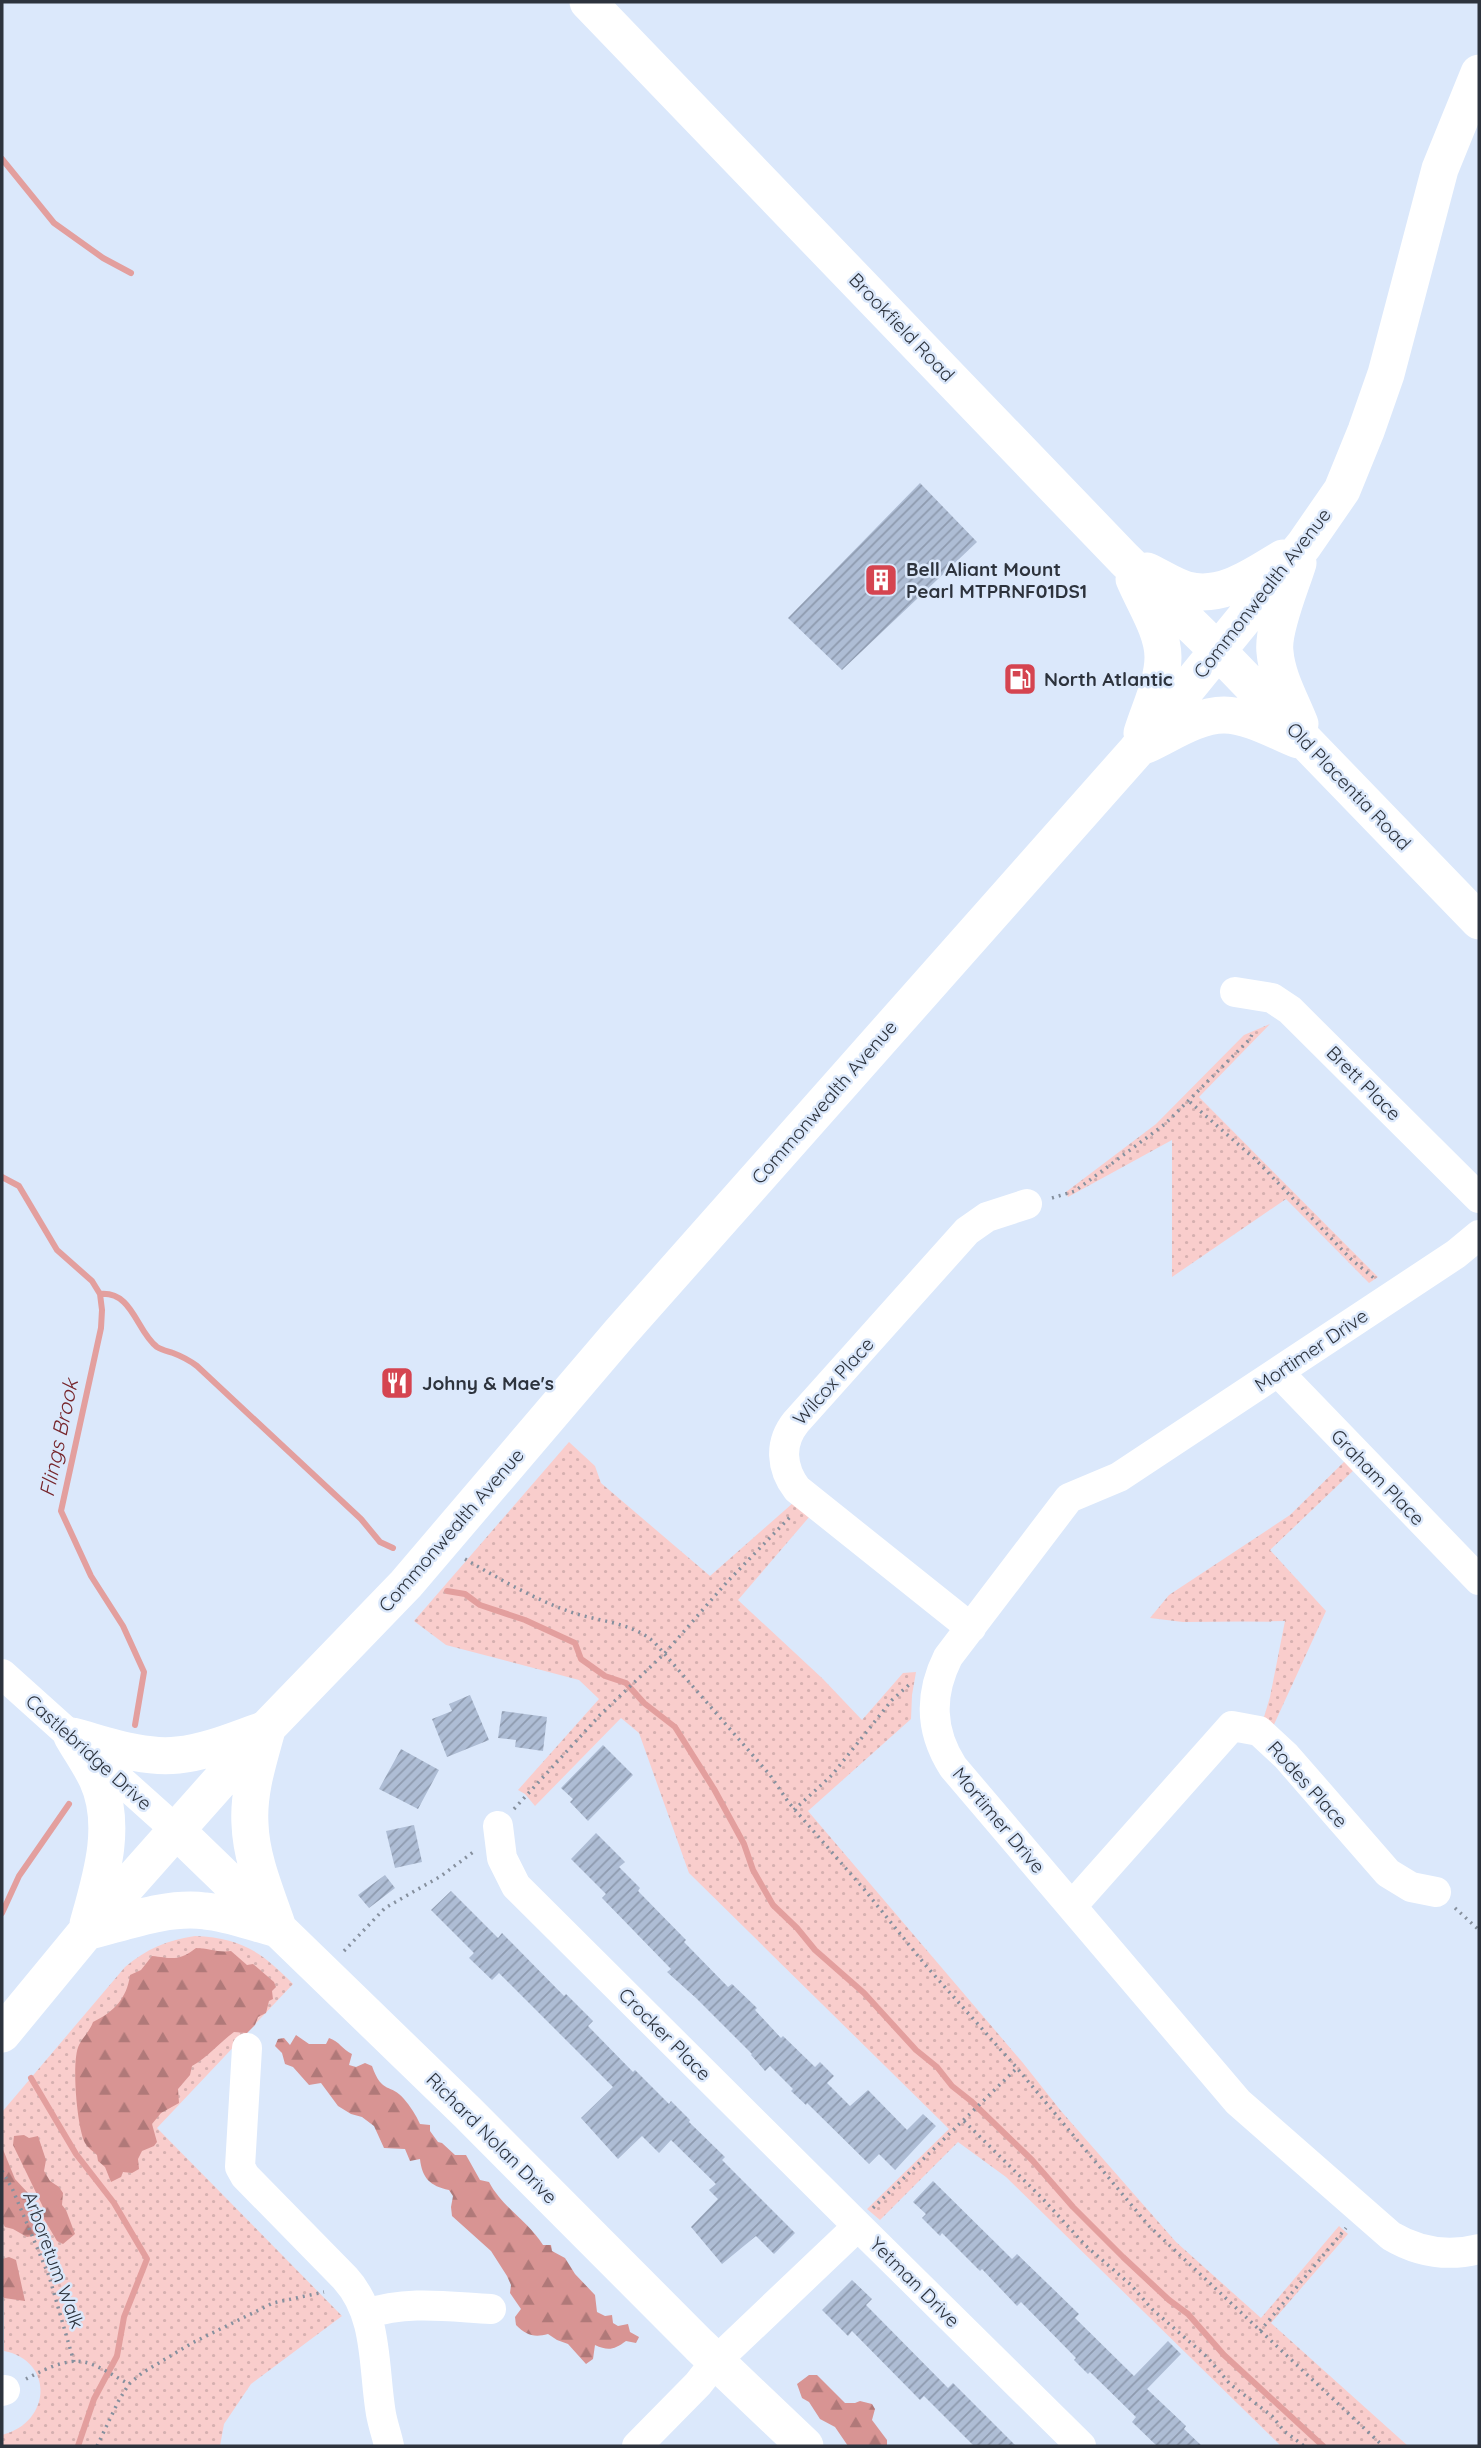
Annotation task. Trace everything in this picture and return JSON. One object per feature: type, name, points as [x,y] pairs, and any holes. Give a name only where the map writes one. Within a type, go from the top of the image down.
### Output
[{"type":"main road","name":"Brookfield Road","points":[[588,2],[1124,559],[1218,651]]},
{"type":"main road","name":"Commonwealth Avenue","points":[[2,2034],[86,1932],[267,1728],[405,1584],[638,1312],[1136,751],[1304,545],[1342,490],[1366,431],[1386,374],[1440,169],[1479,73]]},
{"type":"main road","points":[[1124,559],[1185,590],[1202,592],[1232,587],[1304,545]]},
{"type":"main road","points":[[1304,545],[1275,637],[1274,651],[1281,680],[1309,744]]},
{"type":"main road","points":[[1124,559],[1156,627],[1163,656],[1159,680],[1136,751]]},
{"type":"main road","name":"Old Placentia Road","points":[[1218,651],[1479,921]]},
{"type":"main road","points":[[1136,751],[1189,724],[1223,715],[1257,724],[1309,744]]},
{"type":"main road","points":[[72,1736],[133,1752],[178,1755],[211,1748],[267,1728]]},
{"type":"main road","points":[[267,1728],[251,1796],[250,1825],[253,1851],[278,1929]]},
{"type":"main road","points":[[72,1736],[97,1778],[107,1819],[107,1844],[100,1882],[86,1932],[188,1910],[219,1913],[278,1929]]},
{"type":"main road","name":"Richard Nolan Drive","points":[[177,1831],[805,2446]]},
{"type":"street","name":"Brett Place","points":[[1236,992],[1272,998],[1290,1010],[1479,1198]]},
{"type":"street","name":"Wilcox Place","points":[[971,1628],[797,1489],[787,1473],[783,1452],[789,1430],[967,1231],[987,1217],[1027,1204]]},
{"type":"street","name":"Mortimer Drive","points":[[1479,1236],[1456,1254],[1119,1477],[1069,1498],[948,1657],[937,1682],[933,1713],[937,1735],[953,1767],[1238,2102],[1391,2236],[1415,2249],[1443,2253],[1479,2249]]},
{"type":"street","name":"Graham Place","points":[[1278,1372],[1479,1580]]},
{"type":"street","name":"Castlebridge Drive","points":[[2,1674],[177,1831]]},
{"type":"street","name":"Rodes Place","points":[[1072,1906],[1232,1726],[1259,1731],[1277,1747],[1388,1873],[1411,1887],[1436,1892]]},
{"type":"street","name":"Crocker Place","points":[[498,1826],[502,1858],[516,1886],[859,2226]]},
{"type":"street","points":[[247,2048],[239,2157],[242,2172],[354,2287],[367,2314],[381,2414],[389,2446]]},
{"type":"street","name":"Yetman Drive","points":[[638,2446],[698,2384],[716,2361],[859,2226],[1081,2446]]},
{"type":"street","points":[[367,2314],[413,2305],[491,2309]]},
{"type":"path","points":[[1027,1204],[1074,1191],[1165,1124],[1190,1102],[1250,1039],[1253,1032]]},
{"type":"path","points":[[1190,1102],[1256,1160],[1391,1297]]},
{"type":"path","points":[[339,1954],[385,1908],[470,1857],[600,1715],[665,1653],[727,1582],[808,1498]]},
{"type":"path","points":[[465,1559],[548,1603],[636,1630],[665,1653],[770,1774],[794,1810],[863,1888],[927,1968],[1017,2068],[1149,2226],[1383,2446]]},
{"type":"path","points":[[794,1810],[832,1775],[903,1689],[916,1680],[937,1682]]},
{"type":"path","points":[[1436,1892],[1479,1930]]},
{"type":"path","points":[[859,2226],[868,2213],[1017,2068]]},
{"type":"path","points":[[964,2121],[1044,2199],[1086,2246],[1125,2279],[1158,2314],[1206,2357],[1230,2384],[1272,2416],[1284,2431],[1304,2446]]},
{"type":"path","name":"Arboretum Walk","points":[[2,2171],[12,2188],[49,2276],[74,2362]]},
{"type":"path","points":[[1260,2331],[1360,2211]]},
{"type":"path","points":[[97,2446],[129,2384],[178,2350],[265,2306],[288,2298],[354,2287]]},
{"type":"path","points":[[4,2390],[36,2374],[74,2362],[91,2365],[129,2384]]},
{"type":"shaded area","points":[[1270,1024],[1199,1097],[1378,1277],[1369,1283],[1286,1199],[1172,1277],[1172,1140],[1068,1197],[1066,1192],[1156,1124],[1244,1035]]},
{"type":"shaded area","points":[[569,1442],[595,1466],[601,1483],[710,1576],[793,1503],[810,1516],[738,1600],[823,1679],[862,1720],[903,1673],[916,1672],[911,1719],[808,1811],[1061,2111],[1176,2242],[1261,2318],[1339,2226],[1348,2234],[1271,2323],[1408,2446],[1281,2446],[1006,2177],[958,2142],[880,2220],[867,2209],[949,2129],[689,1873],[639,1733],[621,1718],[535,1806],[518,1790],[599,1699],[579,1680],[446,1645],[414,1621]]},
{"type":"shaded area","points":[[1346,1460],[1355,1469],[1270,1550],[1326,1611],[1271,1731],[1261,1727],[1270,1697],[1285,1621],[1183,1622],[1150,1618],[1169,1595],[1290,1515]]},
{"type":"shaded area","points":[[195,1936],[225,1940],[250,1949],[271,1963],[293,1984],[157,2128],[342,2316],[251,2384],[224,2424],[220,2446],[2,2446],[2,2435],[18,2428],[30,2418],[38,2406],[40,2392],[39,2379],[32,2367],[21,2357],[4,2351],[2,2112],[125,1967],[158,1946]]},
{"type":"green space","points":[[196,1948],[231,1951],[247,1965],[253,1964],[274,1982],[276,1987],[272,1991],[273,1999],[269,2001],[266,2013],[258,2017],[247,2033],[234,2032],[192,2066],[190,2075],[178,2089],[179,2103],[161,2113],[152,2124],[157,2142],[142,2151],[138,2159],[139,2169],[132,2173],[123,2172],[121,2177],[111,2182],[105,2167],[86,2145],[82,2135],[75,2079],[79,2045],[93,2022],[107,2014],[123,1997],[130,1975],[141,1970],[152,1956],[179,1957]]},
{"type":"green space","points":[[296,2035],[309,2044],[326,2044],[329,2038],[332,2039],[352,2054],[349,2065],[356,2067],[365,2063],[372,2066],[379,2081],[404,2099],[420,2124],[430,2125],[430,2131],[438,2142],[455,2155],[466,2155],[480,2180],[489,2182],[543,2245],[551,2245],[552,2251],[565,2258],[575,2274],[595,2295],[597,2312],[605,2316],[612,2315],[613,2323],[618,2326],[628,2324],[630,2332],[639,2337],[636,2343],[626,2341],[611,2349],[595,2345],[593,2359],[586,2364],[568,2344],[548,2334],[534,2336],[516,2325],[515,2317],[521,2309],[510,2293],[511,2285],[507,2276],[491,2251],[452,2216],[453,2196],[449,2190],[428,2180],[420,2159],[410,2161],[405,2149],[384,2148],[374,2126],[338,2106],[321,2083],[309,2085],[293,2067],[285,2064],[282,2053],[275,2046],[278,2039],[284,2038],[290,2045]]},
{"type":"green space","points":[[24,2135],[29,2138],[38,2136],[46,2160],[44,2171],[63,2193],[62,2205],[75,2234],[63,2244],[57,2241],[44,2219],[43,2207],[13,2145],[14,2136]]},
{"type":"green space","points":[[2,2147],[15,2179],[28,2193],[27,2202],[32,2209],[34,2224],[40,2229],[37,2235],[27,2237],[5,2227],[2,2222]]},
{"type":"green space","points":[[9,2257],[16,2260],[25,2301],[4,2298],[2,2295],[2,2259]]},
{"type":"green space","points":[[809,2375],[817,2375],[845,2403],[860,2401],[872,2404],[875,2409],[872,2420],[887,2440],[887,2446],[848,2446],[835,2427],[820,2419],[809,2402],[802,2398],[797,2384]]},
{"type":"building","name":"Bell Aliant Mount Pearl MTPRNF01DS1","points":[[920,483],[977,542],[842,670],[788,618]]},
{"type":"building","points":[[470,1695],[489,1740],[447,1757],[432,1719],[452,1711],[449,1704]]},
{"type":"building","points":[[502,1711],[547,1717],[543,1751],[515,1747],[516,1740],[498,1738]]},
{"type":"building","points":[[603,1745],[633,1775],[588,1821],[570,1802],[573,1799],[561,1788]]},
{"type":"building","points":[[401,1749],[439,1770],[418,1809],[379,1789]]},
{"type":"building","points":[[414,1825],[422,1862],[395,1868],[386,1831]]},
{"type":"building","points":[[596,1833],[625,1862],[619,1867],[640,1888],[638,1891],[686,1940],[684,1942],[728,1987],[732,1984],[757,2008],[755,2010],[781,2038],[783,2036],[815,2067],[820,2062],[834,2076],[827,2083],[850,2106],[868,2090],[907,2130],[923,2114],[936,2126],[895,2170],[879,2154],[869,2164],[807,2103],[806,2105],[791,2091],[793,2089],[770,2066],[765,2071],[752,2054],[667,1972],[671,1969],[602,1898],[606,1894],[571,1859]]},
{"type":"building","points":[[385,1875],[395,1888],[369,1908],[358,1895]]},
{"type":"building","points":[[451,1891],[498,1938],[502,1933],[564,1996],[566,1994],[593,2021],[588,2026],[633,2072],[635,2070],[669,2104],[671,2101],[690,2120],[689,2122],[725,2157],[722,2160],[795,2233],[774,2254],[756,2236],[722,2264],[691,2227],[718,2199],[709,2190],[716,2184],[671,2140],[659,2153],[642,2136],[618,2159],[581,2118],[613,2087],[499,1973],[492,1980],[469,1958],[474,1953],[431,1910]]},
{"type":"building","points":[[933,2181],[1012,2259],[1017,2254],[1079,2314],[1075,2318],[1134,2376],[1168,2341],[1181,2354],[1147,2389],[1186,2426],[1184,2429],[1202,2446],[1157,2446],[1132,2422],[1136,2417],[1074,2360],[1076,2358],[1021,2302],[1017,2306],[982,2269],[980,2271],[942,2233],[940,2236],[922,2218],[926,2214],[913,2202]]},
{"type":"building","points":[[852,2280],[872,2299],[866,2305],[948,2388],[953,2383],[1016,2446],[974,2446],[924,2396],[920,2400],[852,2331],[848,2336],[822,2310]]},
{"type":"waterway","points":[[2,159],[54,223],[103,258],[131,273]]},
{"type":"waterway","name":"Flings Brook","points":[[2,1177],[19,1186],[57,1250],[92,1281],[100,1294],[101,1328],[61,1511],[91,1576],[123,1626],[144,1672],[135,1725]]},
{"type":"waterway","points":[[100,1294],[111,1295],[127,1305],[157,1347],[197,1366],[361,1519],[380,1542],[393,1548]]},
{"type":"waterway","points":[[447,1591],[465,1594],[480,1605],[525,1620],[575,1643],[581,1659],[605,1676],[626,1683],[644,1703],[675,1727],[714,1789],[773,1905],[815,1950],[864,1993],[916,2050],[937,2067],[952,2086],[1032,2160],[1073,2207],[1123,2257],[1188,2314],[1224,2355],[1323,2446]]},
{"type":"waterway","points":[[2,1913],[19,1876],[69,1804]]},
{"type":"waterway","points":[[31,2078],[76,2154],[114,2203],[147,2259],[124,2317],[117,2356],[94,2399],[78,2446]]},
{"type":"place","name":"Bell Aliant Mount Pearl MTPRNF01DS1","points":[[881,580]]},
{"type":"place","name":"North Atlantic","points":[[1020,679]]},
{"type":"place","name":"Johny & Mae's","points":[[397,1383]]}]
